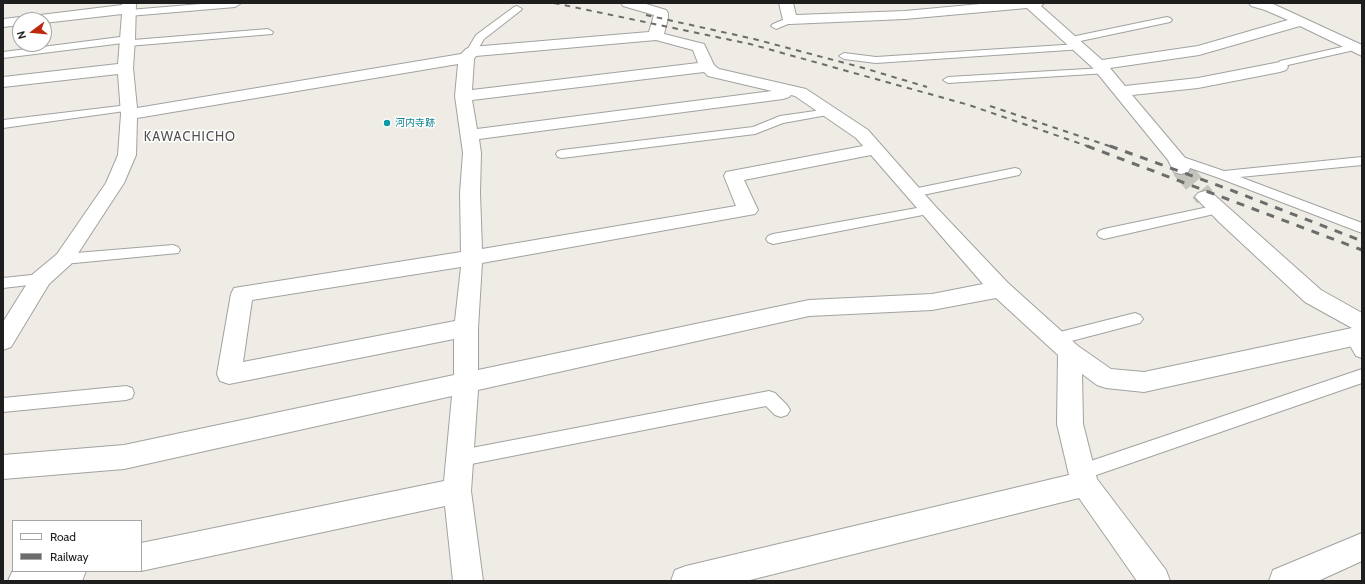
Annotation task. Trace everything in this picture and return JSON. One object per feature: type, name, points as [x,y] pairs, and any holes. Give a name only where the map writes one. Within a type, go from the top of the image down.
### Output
[{"type":"street","points":[[628,3],[661,13],[656,36]]},
{"type":"street","points":[[786,3],[790,20],[905,15],[1032,3],[1102,68],[1179,164]]},
{"type":"street","points":[[1256,3],[1270,7],[1358,49]]},
{"type":"street","points":[[3,341],[41,279],[64,259],[116,183],[127,155],[128,111],[125,68],[129,8],[52,18]]},
{"type":"street","points":[[1102,68],[1199,50],[1301,21]]},
{"type":"street","points":[[128,111],[469,55],[656,36],[699,47],[707,67],[714,73],[800,92],[862,134],[928,210],[1000,288],[1063,346],[1106,378],[1144,382],[1360,337]]},
{"type":"street","points":[[468,581],[458,491],[466,383],[466,328],[472,258],[470,193],[472,153],[464,96],[469,55]]},
{"type":"street","points":[[464,96],[707,67]]},
{"type":"street","points":[[1121,91],[1198,83],[1280,67]]},
{"type":"street","points":[[3,82],[125,68]]},
{"type":"street","points":[[469,135],[800,92]]},
{"type":"street","points":[[466,328],[229,374],[242,294],[472,258],[748,210],[732,176],[875,150]]},
{"type":"street","points":[[1212,203],[1360,337]]},
{"type":"street","points":[[3,467],[124,457],[809,308],[932,302],[1000,288]]},
{"type":"street","points":[[1063,346],[1070,424],[1084,478],[1152,581]]},
{"type":"street","points":[[686,581],[1084,478]]},
{"type":"street","points":[[142,556],[458,491]]},
{"type":"street","points":[[1284,581],[1362,547]]},
{"type":"street","points":[[23,581],[66,572]]},
{"type":"lane","points":[[129,8],[235,4]]},
{"type":"lane","points":[[469,55],[480,37],[517,8]]},
{"type":"lane","points":[[776,26],[790,20]]},
{"type":"lane","points":[[844,56],[876,60],[1075,44],[1167,20]]},
{"type":"lane","points":[[3,55],[128,41],[268,32]]},
{"type":"lane","points":[[1280,67],[1284,63],[1358,49]]},
{"type":"lane","points":[[948,80],[1102,68]]},
{"type":"lane","points":[[3,124],[128,111]]},
{"type":"lane","points":[[562,154],[755,130],[780,120],[829,112]]},
{"type":"lane","points":[[1224,175],[1362,161]]},
{"type":"lane","points":[[1179,164],[1224,175],[1362,228]]},
{"type":"lane","points":[[913,193],[1015,172]]},
{"type":"lane","points":[[1104,234],[1212,203]]},
{"type":"lane","points":[[773,239],[928,210]]},
{"type":"lane","points":[[64,259],[173,250]]},
{"type":"lane","points":[[3,283],[41,279]]},
{"type":"lane","points":[[1063,346],[1135,319]]},
{"type":"lane","points":[[1084,478],[1362,376]]},
{"type":"lane","points":[[3,405],[126,393]]},
{"type":"lane","points":[[461,458],[769,398],[781,410]]},
{"type":"tunnel","points":[[1181,168],[1205,197]]},
{"type":"railway","points":[[554,3],[750,44],[969,105],[1090,147]]},
{"type":"railway","points":[[646,15],[754,39],[860,67],[927,87]]},
{"type":"railway","points":[[990,106],[1112,147]]},
{"type":"railway","points":[[1087,146],[1362,250]]},
{"type":"railway","points":[[1110,146],[1228,189],[1362,241]]},
{"type":"place","name":"河内寺跡","points":[[387,123]]},
{"type":"district","name":"KAWACHICHO","points":[[190,137]]}]
